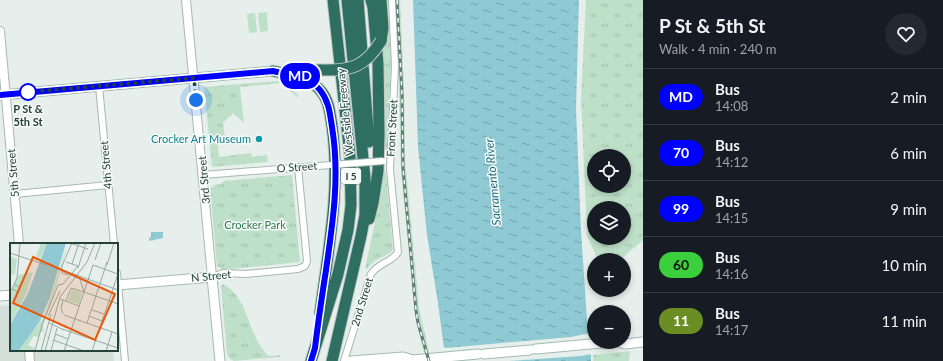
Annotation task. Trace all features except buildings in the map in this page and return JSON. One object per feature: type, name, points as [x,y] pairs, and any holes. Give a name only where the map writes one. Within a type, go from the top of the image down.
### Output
[{"type":"highway","name":"Westside Freeway","points":[[311,361],[338,274],[348,230],[351,205],[350,156],[333,0]]},
{"type":"highway","name":"Westside Freeway","points":[[332,361],[358,255],[365,215],[365,178],[347,0]]},
{"type":"highway","points":[[358,0],[369,145],[365,178]]},
{"type":"highway","points":[[358,255],[374,203],[378,171],[378,64],[371,0]]},
{"type":"highway","points":[[273,71],[294,69],[338,71],[355,67],[369,57],[381,40],[383,28],[380,0]]},
{"type":"highway","points":[[273,71],[300,76],[312,82],[324,95],[330,112],[336,158],[336,186],[332,231],[315,348]]},
{"type":"main road","points":[[3,95],[273,71]]},
{"type":"main road","name":"N Street","points":[[118,285],[212,277]]},
{"type":"main road","name":"3rd Street","points":[[212,277],[220,361]]},
{"type":"main road","points":[[0,296],[10,295]]},
{"type":"main road","points":[[631,338],[643,336]]},
{"type":"main road","points":[[631,343],[643,342]]},
{"type":"main road","points":[[351,361],[403,357],[413,361],[587,344]]},
{"type":"street","name":"3rd Street","points":[[186,0],[212,277]]},
{"type":"street","name":"Front Street","points":[[392,0],[394,66],[390,169],[398,250],[396,255]]},
{"type":"street","name":"5th Street","points":[[0,30],[3,95],[15,194],[19,243]]},
{"type":"street","name":"4th Street","points":[[99,86],[114,243]]},
{"type":"street","name":"O Street","points":[[203,175],[390,160]]},
{"type":"street","name":"N Street","points":[[212,277],[223,273],[249,274],[298,269],[305,266],[307,261],[298,167]]},
{"type":"street","points":[[15,194],[108,185]]},
{"type":"street","name":"2nd Street","points":[[344,361],[371,274],[379,265],[396,255]]},
{"type":"street","points":[[118,285],[125,361]]},
{"type":"street","points":[[29,351],[30,361]]},
{"type":"shaded area","points":[[10,305],[10,351],[113,351],[114,361],[0,361],[0,306]]},
{"type":"green space","points":[[395,0],[400,0],[404,88],[405,159],[419,307],[431,361],[426,361],[415,316],[401,171]]},
{"type":"green space","points":[[586,0],[643,0],[643,240],[628,253],[595,253],[591,245],[631,245],[631,201],[587,201],[587,236],[581,97]]},
{"type":"green space","points":[[267,12],[268,31],[260,32],[258,13]]},
{"type":"green space","points":[[255,13],[257,32],[249,33],[247,14]]},
{"type":"green space","points":[[388,22],[390,22],[391,63],[387,149],[384,154],[381,51]]},
{"type":"green space","points":[[279,81],[283,82],[299,96],[297,97],[281,83],[240,87],[244,123],[233,113],[223,123],[225,138],[217,139],[219,157],[251,153],[252,157],[267,155],[268,162],[212,167],[204,87]]},
{"type":"green space","points":[[383,168],[386,174],[393,250],[387,255],[376,260],[367,269],[365,269],[379,203]]},
{"type":"green space","name":"Crocker Park","points":[[292,175],[300,262],[221,270],[220,267],[217,267],[210,187],[221,184],[224,181]]},
{"type":"green space","points":[[223,284],[239,299],[262,348],[269,356],[280,355],[280,357],[234,361],[230,359],[227,355],[221,286]]},
{"type":"green space","points":[[630,351],[629,361],[593,361],[593,355]]},
{"type":"water","name":"Sacramento River","points":[[413,0],[579,0],[576,109],[581,231],[587,319],[587,349],[590,349],[591,361],[448,361],[444,349],[427,235],[418,147]]},
{"type":"water","points":[[151,232],[163,232],[163,238],[149,241]]},
{"type":"pier","points":[[587,334],[587,349],[592,349],[593,354],[510,361],[446,361],[441,346],[446,348],[571,337]]},
{"type":"railway","points":[[397,0],[402,94],[403,168],[416,310],[418,323],[429,361]]},
{"type":"bus line","name":"MD","points":[[0,95],[273,71],[300,76],[317,86],[327,101],[330,112],[336,158],[336,186],[332,231],[315,348],[311,361]]},
{"type":"place","name":"P St & 5th St","points":[[28,92]]},
{"type":"place","name":"Crocker Art Museum","points":[[259,139]]},
{"type":"route","points":[[28,92],[194,78],[196,100]]}]
